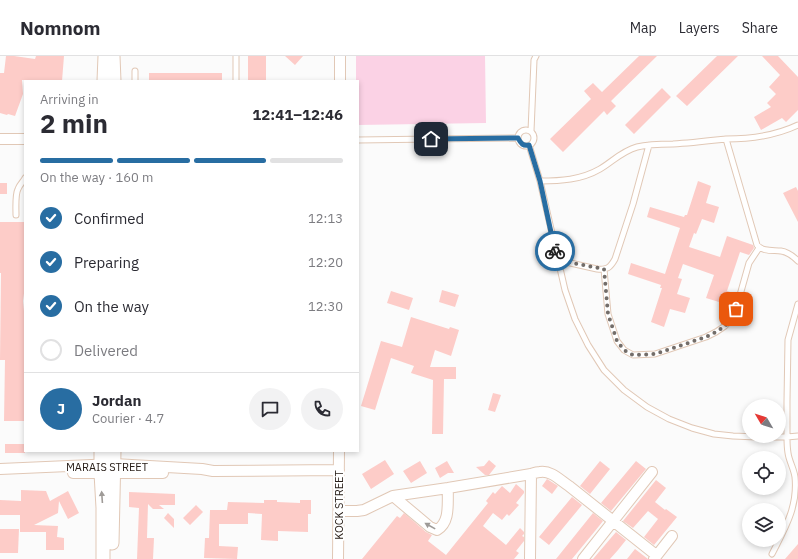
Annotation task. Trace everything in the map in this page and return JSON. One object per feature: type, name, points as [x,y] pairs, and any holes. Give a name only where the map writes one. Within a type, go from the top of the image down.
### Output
[{"type":"street","points":[[104,80],[105,56]]},
{"type":"street","points":[[113,56],[114,80]]},
{"type":"street","points":[[340,56],[340,80]]},
{"type":"street","points":[[0,139],[24,139]]},
{"type":"street","points":[[101,452],[107,469],[111,559]]},
{"type":"street","points":[[103,559],[103,508],[107,469],[114,452]]},
{"type":"street","name":"KOCK STREET","points":[[338,559],[339,452]]},
{"type":"street","name":"MARAIS STREET","points":[[0,470],[339,470]]},
{"type":"street","points":[[339,511],[364,510],[393,496],[546,472],[568,486],[613,521],[655,557],[672,536]]},
{"type":"street","points":[[583,559],[652,472]]},
{"type":"street","points":[[530,559],[531,474]]},
{"type":"street","points":[[393,496],[430,527],[437,530],[442,527],[447,515],[448,488]]},
{"type":"lane","points":[[236,56],[236,80]]},
{"type":"lane","points":[[531,131],[526,130],[519,134],[518,138],[520,143],[524,146],[533,142],[534,138],[534,134],[531,131],[534,57]]},
{"type":"lane","points":[[135,71],[135,80]]},
{"type":"lane","points":[[540,181],[562,181],[587,175],[599,170],[618,156],[635,148],[649,145],[768,136],[798,125]]},
{"type":"lane","points":[[359,140],[518,138]]},
{"type":"lane","points":[[726,139],[757,245],[763,250],[782,251],[792,255],[798,261]]},
{"type":"lane","points":[[529,145],[540,181],[565,290],[575,319],[588,345],[604,370],[624,390],[648,407],[669,419],[692,428],[714,434],[733,436],[798,436]]},
{"type":"lane","points":[[557,260],[604,269],[611,265],[615,259],[633,204],[649,145]]},
{"type":"lane","points":[[16,215],[17,192],[19,186],[24,180]]},
{"type":"lane","points":[[604,269],[608,314],[617,341],[624,350],[633,355],[655,354],[706,337],[725,326],[733,317],[749,262],[759,248]]},
{"type":"lane","points":[[772,554],[790,518],[796,491],[795,476],[788,453],[787,401],[788,340],[798,304]]},
{"type":"shaded area","points":[[356,56],[485,56],[486,123],[359,125],[359,80],[356,80]]},
{"type":"building","points":[[6,56],[35,59],[36,56],[64,56],[62,80],[22,80],[23,94],[15,116],[0,113],[0,73],[4,73]]},
{"type":"building","points":[[248,56],[266,56],[266,80],[248,80]]},
{"type":"building","points":[[285,56],[303,56],[295,65]]},
{"type":"building","points":[[639,56],[657,56],[611,101],[616,106],[607,115],[604,111],[563,152],[550,139],[591,99],[584,91],[593,83],[602,92]]},
{"type":"building","points":[[717,56],[738,56],[687,106],[676,96]]},
{"type":"building","points":[[762,56],[778,56],[798,77],[798,110],[786,122],[782,118],[761,130],[754,117],[771,107],[767,103],[776,94],[769,87],[780,75]]},
{"type":"building","points":[[149,73],[222,73],[222,80],[149,80]]},
{"type":"building","points":[[662,88],[671,97],[634,134],[625,125]]},
{"type":"building","points":[[698,181],[711,186],[706,203],[719,207],[714,223],[702,219],[696,234],[694,233],[689,247],[720,257],[727,236],[753,245],[754,248],[749,255],[740,252],[727,291],[736,294],[732,306],[706,298],[714,275],[683,264],[678,278],[682,279],[677,294],[690,298],[685,313],[670,309],[664,327],[651,322],[662,288],[660,288],[661,285],[628,274],[631,263],[665,274],[680,228],[647,217],[650,207],[684,217],[687,215]]},
{"type":"building","points":[[0,183],[7,183],[7,194],[0,194]]},
{"type":"building","points":[[796,187],[798,191],[798,222],[783,193]]},
{"type":"building","points":[[0,222],[24,222],[24,421],[4,421],[5,360],[0,360]]},
{"type":"building","points":[[442,290],[459,295],[455,307],[439,302]]},
{"type":"building","points":[[391,291],[413,298],[409,310],[387,303]]},
{"type":"building","points":[[411,317],[449,329],[450,327],[459,330],[451,356],[435,350],[430,367],[456,367],[456,379],[444,379],[443,434],[432,434],[433,380],[411,373],[414,366],[391,358],[375,410],[361,406],[381,341],[402,347]]},
{"type":"building","points":[[493,393],[501,395],[495,412],[488,410]]},
{"type":"building","points":[[5,444],[24,444],[25,453],[5,453]]},
{"type":"building","points":[[385,460],[394,474],[371,489],[362,474]]},
{"type":"building","points":[[489,460],[496,466],[489,475],[485,475],[476,467],[484,466]]},
{"type":"building","points":[[420,461],[427,473],[411,483],[403,471]]},
{"type":"building","points":[[447,461],[454,473],[448,473],[440,478],[435,468]]},
{"type":"building","points":[[600,461],[610,469],[590,494],[580,486]]},
{"type":"building","points":[[636,461],[646,469],[611,511],[601,503]]},
{"type":"building","points":[[547,479],[558,486],[552,494],[542,486]]},
{"type":"building","points":[[656,480],[666,488],[655,502],[677,517],[654,545],[644,537],[658,519],[648,511],[633,528],[623,521]]},
{"type":"building","points":[[516,484],[524,491],[516,503],[519,505],[509,516],[507,514],[502,520],[493,513],[483,526],[506,545],[520,528],[524,532],[522,536],[524,537],[524,541],[516,551],[519,553],[514,559],[362,559],[397,516],[400,518],[404,513],[426,532],[432,535],[428,541],[446,555],[488,503],[486,501],[493,492],[495,494],[502,486],[510,493]]},
{"type":"building","points":[[21,490],[46,491],[50,501],[68,491],[79,513],[68,519],[59,501],[58,513],[34,525],[58,526],[57,537],[64,538],[64,550],[46,550],[46,532],[20,532],[20,515],[0,515],[0,500],[21,501]]},
{"type":"building","points":[[129,492],[175,494],[175,505],[159,505],[164,509],[153,509],[148,504],[147,538],[154,538],[153,559],[137,559],[139,508],[129,507]]},
{"type":"building","points":[[572,497],[582,505],[549,545],[539,537]]},
{"type":"building","points":[[264,500],[300,503],[300,500],[311,500],[311,514],[308,514],[308,532],[278,531],[278,541],[261,540],[262,514],[248,513],[248,524],[219,524],[219,546],[238,547],[237,559],[204,558],[205,538],[209,538],[210,510],[227,510],[228,502],[264,503]]},
{"type":"building","points":[[196,505],[203,512],[190,525],[183,518]]},
{"type":"building","points":[[168,513],[174,519],[174,528],[164,518]]},
{"type":"building","points":[[593,513],[603,521],[595,531],[572,559],[556,559]]},
{"type":"building","points":[[0,529],[19,529],[18,553],[0,553]]},
{"type":"building","points":[[616,532],[626,540],[618,550],[610,559],[593,559]]},
{"type":"building","points":[[798,544],[798,559],[785,559]]},
{"type":"building","points":[[635,549],[648,559],[627,559]]},
{"type":"way so far","points":[[555,251],[557,260],[597,269],[604,269],[608,314],[617,341],[624,350],[633,355],[655,354],[706,337],[725,326],[733,317],[736,309]]},
{"type":"route","points":[[431,139],[518,138],[520,143],[524,146],[529,145],[540,181],[555,251]]}]
